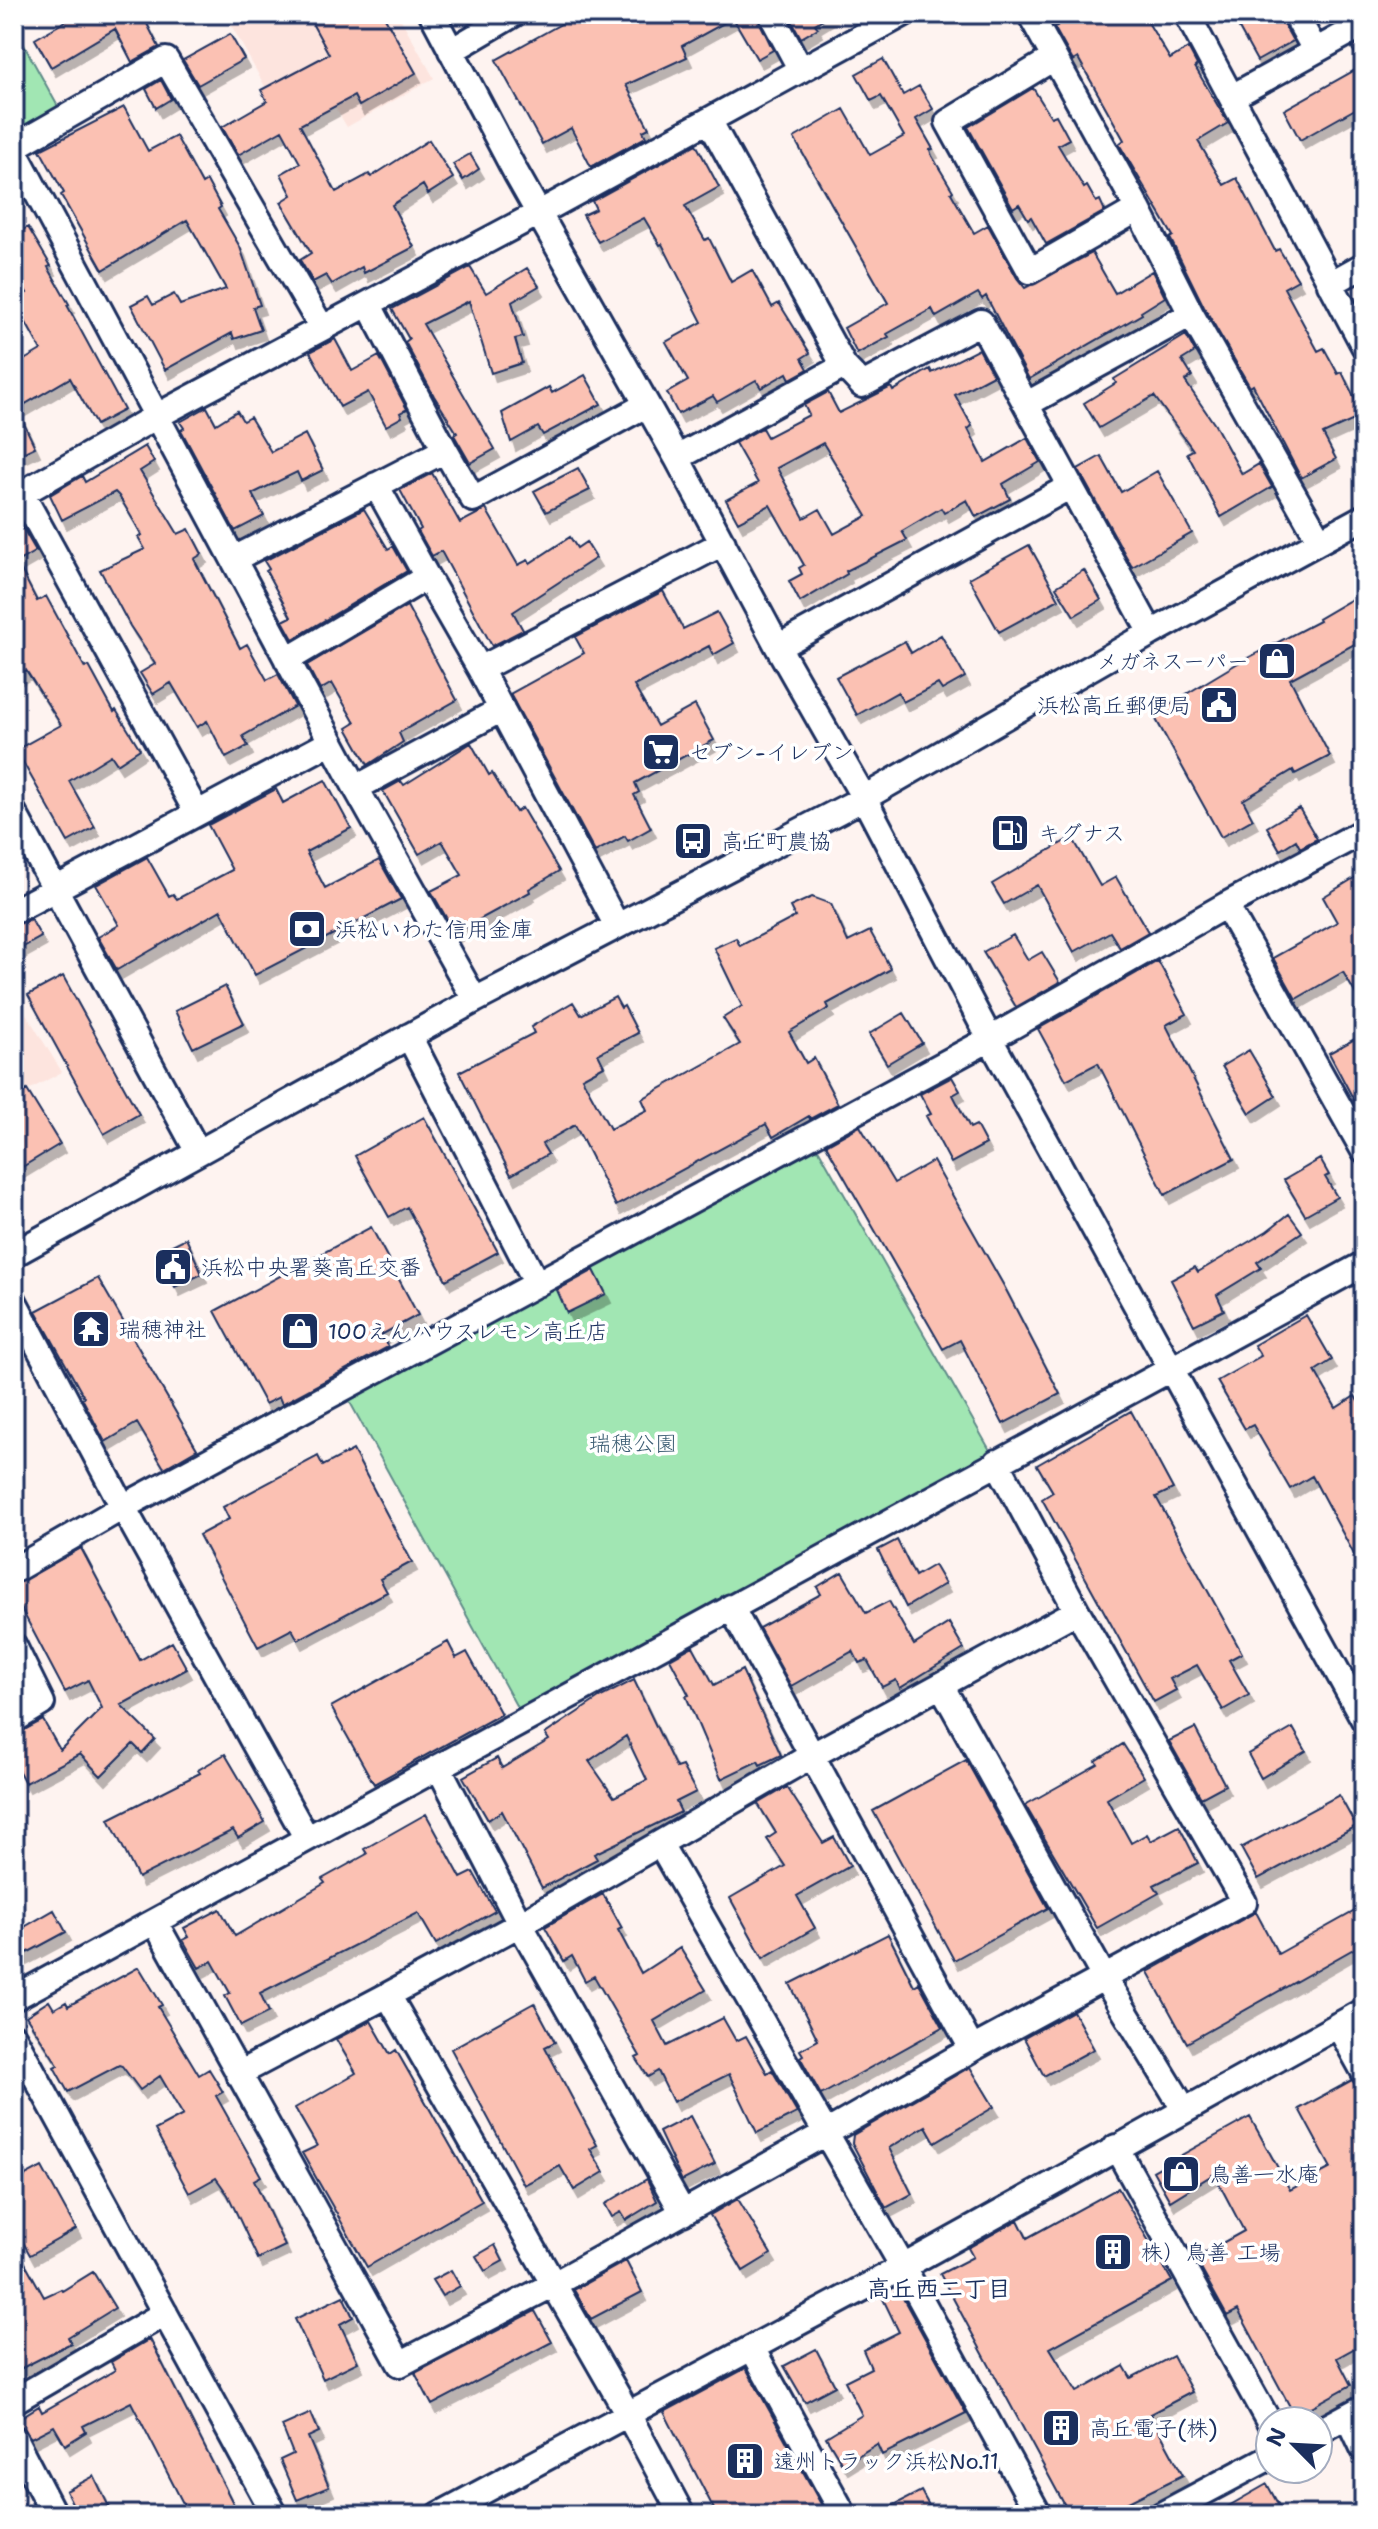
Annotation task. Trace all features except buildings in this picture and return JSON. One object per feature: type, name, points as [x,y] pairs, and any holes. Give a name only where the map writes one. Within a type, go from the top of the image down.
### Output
[{"type":"street","points":[[432,14],[778,647],[864,798],[990,1039],[1173,1367],[1364,1720]]},
{"type":"street","points":[[451,51],[514,14]]},
{"type":"street","points":[[771,14],[801,70]]},
{"type":"street","points":[[197,813],[18,496],[157,416],[369,305],[903,14]]},
{"type":"street","points":[[1030,14],[1138,209],[1191,314],[1320,541]]},
{"type":"street","points":[[1187,14],[1364,346]]},
{"type":"street","points":[[1295,14],[1315,50]]},
{"type":"street","points":[[1232,97],[1364,24]]},
{"type":"street","points":[[1054,58],[948,122],[1022,258],[1030,271],[1138,209]]},
{"type":"street","points":[[322,328],[166,60],[14,148],[331,742],[475,1000]]},
{"type":"street","points":[[709,120],[844,366],[862,385],[981,322],[1151,633]]},
{"type":"street","points":[[1330,284],[1364,265]]},
{"type":"street","points":[[369,305],[473,499],[646,405]]},
{"type":"street","points":[[1027,404],[1191,314]]},
{"type":"street","points":[[677,458],[844,366]]},
{"type":"street","points":[[234,559],[445,450]]},
{"type":"street","points":[[376,485],[502,709],[617,926]]},
{"type":"street","points":[[778,647],[1069,487]]},
{"type":"street","points":[[14,1254],[475,1000],[864,798],[1151,633],[1364,517]]},
{"type":"street","points":[[480,669],[723,543]]},
{"type":"street","points":[[287,660],[427,577]]},
{"type":"street","points":[[356,788],[502,709]]},
{"type":"street","points":[[14,911],[331,742]]},
{"type":"street","points":[[14,813],[198,1152]]},
{"type":"street","points":[[14,1570],[123,1507],[990,1039],[1226,905],[1364,831]]},
{"type":"street","points":[[1226,905],[1364,1151]]},
{"type":"street","points":[[409,1036],[537,1284]]},
{"type":"street","points":[[14,1998],[1364,1264]]},
{"type":"street","points":[[14,1301],[123,1507],[306,1837]]},
{"type":"street","points":[[155,1922],[400,2364],[554,2284],[972,2049],[1244,1902],[1077,1611],[997,1462]]},
{"type":"street","points":[[731,1607],[972,2049]]},
{"type":"street","points":[[238,2074],[520,1924],[811,1756],[1077,1611]]},
{"type":"street","points":[[14,1646],[42,1703],[14,1720]]},
{"type":"street","points":[[941,1685],[1105,1979],[1184,2109]]},
{"type":"street","points":[[439,1768],[520,1924],[683,2213]]},
{"type":"street","points":[[660,1844],[903,2267],[1039,2515]]},
{"type":"street","points":[[388,1995],[628,2414],[682,2515]]},
{"type":"street","points":[[439,2515],[903,2267],[1364,2011]]},
{"type":"street","points":[[1338,2025],[1364,2072]]},
{"type":"street","points":[[14,2037],[275,2515]]},
{"type":"street","points":[[1116,2147],[1259,2405]]},
{"type":"street","points":[[14,2401],[165,2313]]},
{"type":"street","points":[[752,2348],[844,2515]]},
{"type":"street","points":[[1334,2423],[1356,2411],[1364,2450]]},
{"type":"street","points":[[14,2438],[54,2515]]},
{"type":"street","points":[[1161,2515],[1254,2466]]},
{"type":"shaded area","points":[[225,14],[398,14],[434,78],[347,127],[335,107],[290,132]]},
{"type":"shaded area","points":[[14,994],[62,1072],[14,1098]]},
{"type":"green space","points":[[14,27],[61,112],[14,136]]},
{"type":"green space","name":"瑞穂公園","points":[[805,1145],[819,1150],[991,1452],[519,1711],[346,1395]]},
{"type":"place","name":"メガネスーパー","points":[[1277,661]]},
{"type":"place","name":"浜松高丘郵便局","points":[[1219,705]]},
{"type":"place","name":"セブン-イレブン","points":[[661,752]]},
{"type":"place","name":"キグナス","points":[[1010,833]]},
{"type":"place","name":"高丘町農協","points":[[693,841]]},
{"type":"place","name":"浜松いわた信用金庫","points":[[307,929]]},
{"type":"place","name":"浜松中央署葵高丘交番","points":[[173,1267]]},
{"type":"place","name":"瑞穂神社","points":[[91,1329]]},
{"type":"place","name":"100えんハウスレモン高丘店","points":[[300,1331]]},
{"type":"place","name":"鳥善一水庵","points":[[1181,2174]]},
{"type":"place","name":"株）鳥善 工場","points":[[1113,2252]]},
{"type":"place","name":"高丘電子(株)","points":[[1061,2428]]},
{"type":"place","name":"遠州トラック浜松No.11","points":[[745,2461]]},
{"type":"district","name":"高丘西二丁目","points":[[939,2289]]}]
